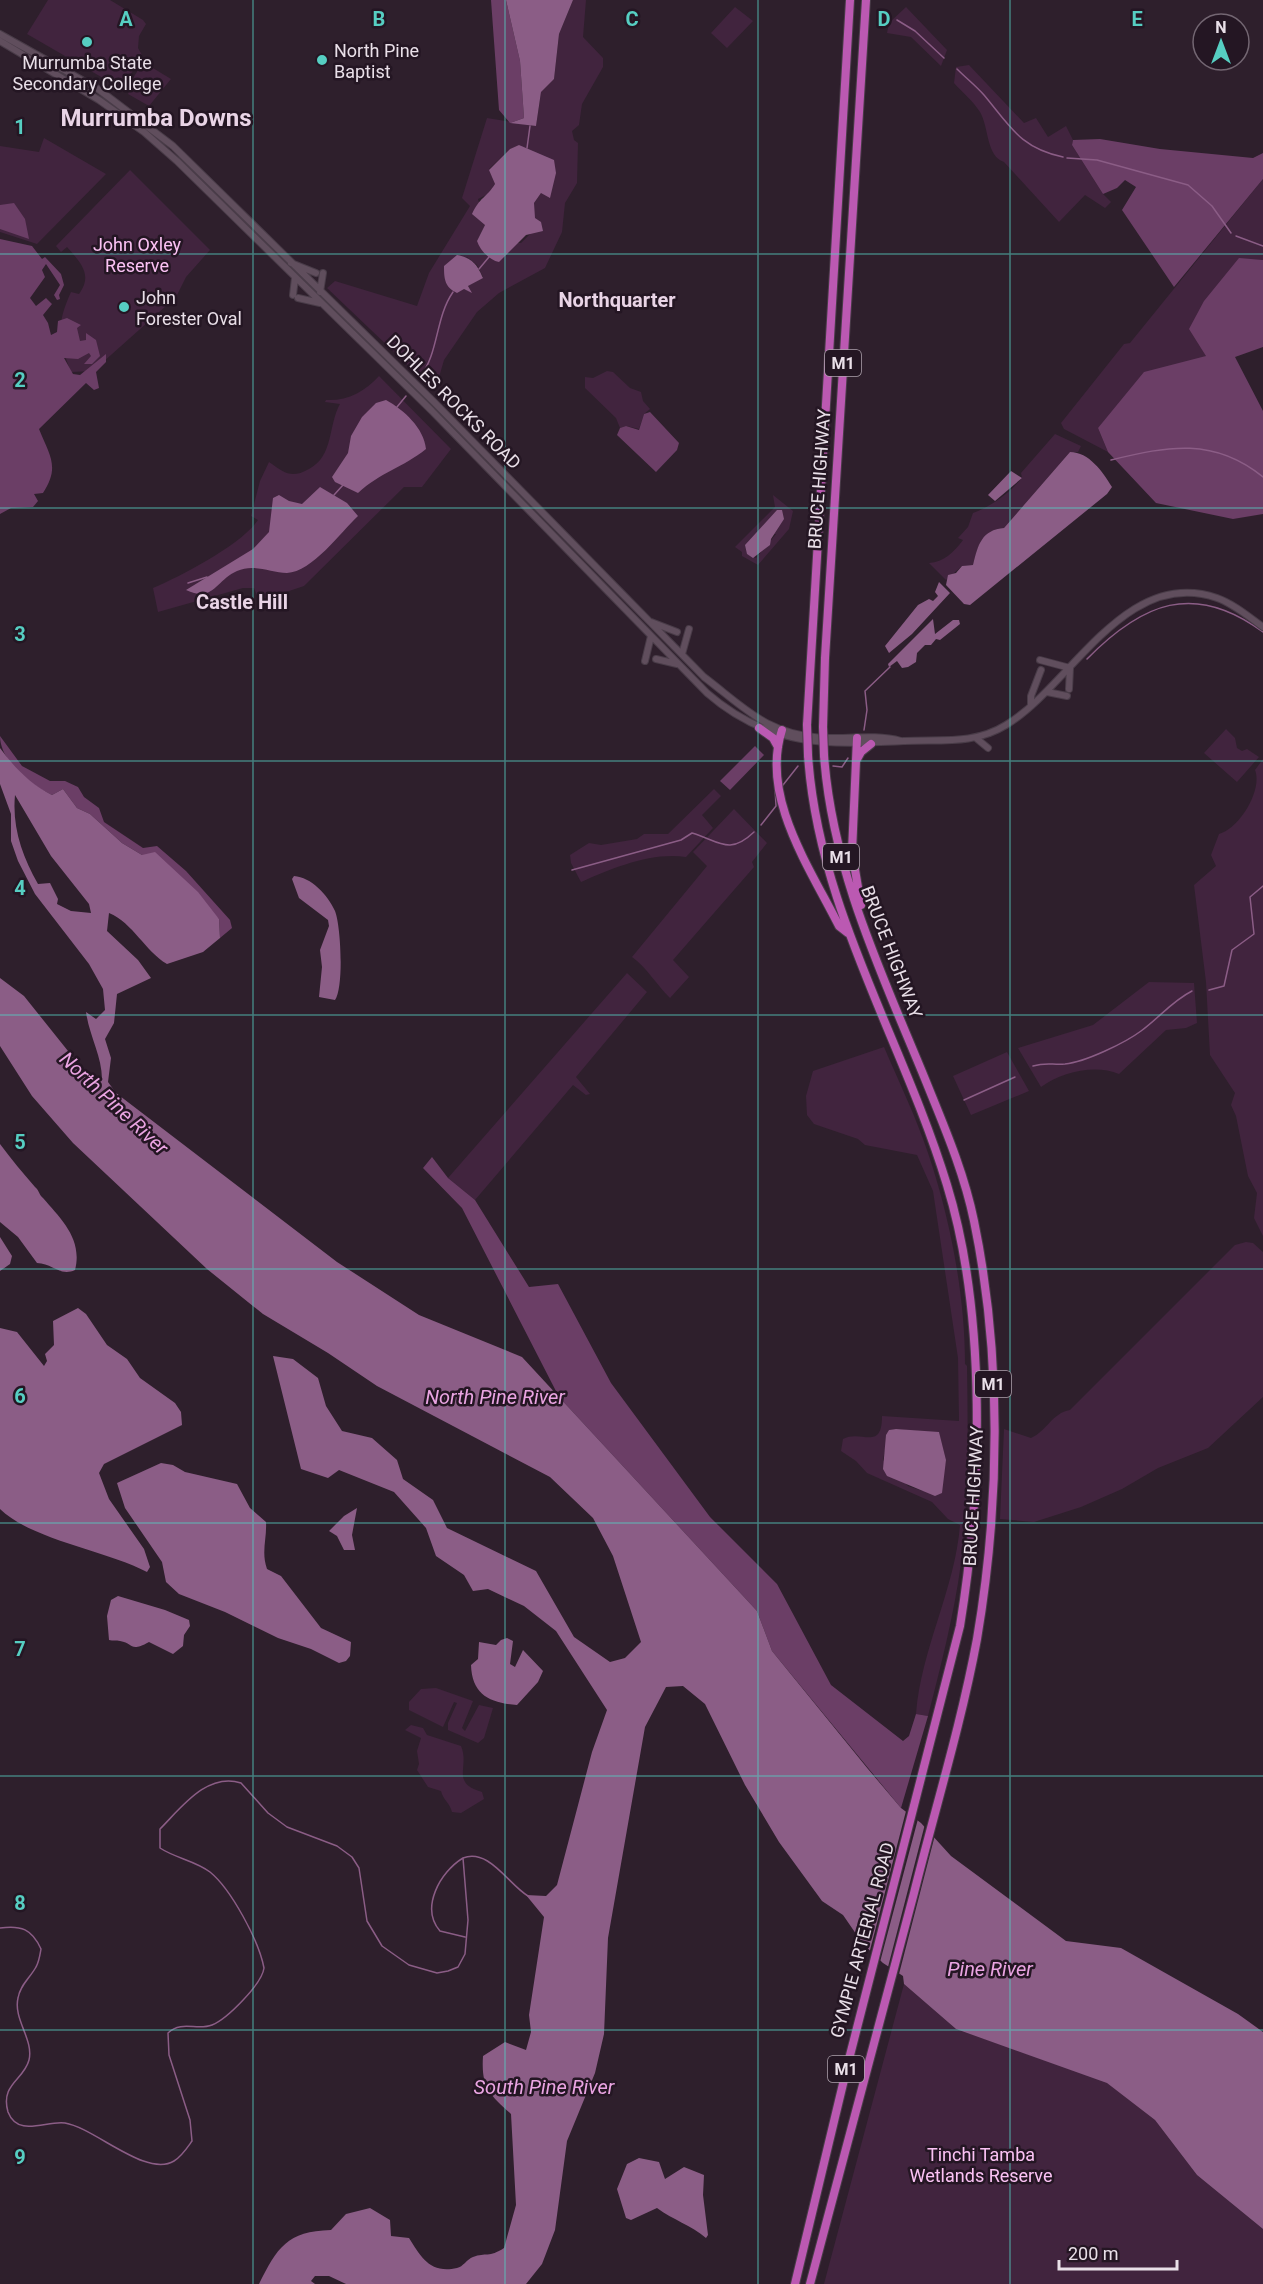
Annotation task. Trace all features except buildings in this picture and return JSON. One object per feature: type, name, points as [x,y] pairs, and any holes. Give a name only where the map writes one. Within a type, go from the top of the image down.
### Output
[{"type":"highway","name":"BRUCE HIGHWAY","points":[[850,0],[807,755],[818,832],[828,873],[849,934],[947,1185],[958,1229],[971,1328],[976,1440],[969,1565],[953,1655],[912,1815]]},
{"type":"highway","name":"BRUCE HIGHWAY","points":[[866,0],[825,658],[824,755],[837,844],[873,954],[952,1146],[964,1181],[984,1281],[992,1371],[992,1501],[982,1603],[968,1681],[931,1828]]},
{"type":"highway","points":[[759,728],[773,738],[778,747]]},
{"type":"highway","points":[[781,733],[778,747],[780,792],[790,826],[839,926],[849,934]]},
{"type":"highway","points":[[856,741],[852,803],[853,868],[873,954]]},
{"type":"highway","points":[[856,761],[861,752],[871,744]]},
{"type":"highway","name":"GYMPIE ARTERIAL ROAD","points":[[795,2284],[804,2237],[912,1815]]},
{"type":"highway","name":"GYMPIE ARTERIAL ROAD","points":[[810,2284],[931,1828]]},
{"type":"highway","name":"M1","points":[[790,2284],[804,2237]]},
{"type":"main road","name":"DOHLES ROCKS ROAD","points":[[0,34],[98,89],[149,126],[191,164],[434,402],[682,654],[741,708],[781,733]]},
{"type":"main road","name":"DOHLES ROCKS ROAD","points":[[0,41],[99,100],[152,138],[432,411],[710,696],[759,728],[815,743],[890,738],[902,741]]},
{"type":"main road","points":[[290,263],[320,273],[320,292]]},
{"type":"main road","points":[[295,278],[295,297],[320,303]]},
{"type":"main road","name":"DOHLES ROCKS ROAD","points":[[856,741],[871,744],[976,738],[1006,726],[1047,692],[1123,615],[1146,603],[1176,594],[1197,594],[1216,598],[1233,605],[1263,627]]},
{"type":"main road","points":[[650,622],[677,632]]},
{"type":"main road","points":[[682,654],[689,629]]},
{"type":"main road","points":[[645,661],[651,636]]},
{"type":"main road","points":[[656,659],[678,664]]},
{"type":"main road","points":[[1040,660],[1070,668],[1068,692],[1047,692]]},
{"type":"main road","points":[[1031,705],[1031,696],[1041,670]]},
{"type":"main road","points":[[976,738],[988,748]]},
{"type":"green space","name":"Murrumba State Secondary College","points":[[48,0],[110,0],[143,20],[146,24],[139,36],[138,48],[142,55],[122,89],[27,34]]},
{"type":"green space","points":[[573,0],[586,0],[583,37],[603,58],[603,67],[582,104],[579,125],[572,131],[574,140],[578,143],[577,183],[565,203],[562,232],[545,268],[499,293],[477,312],[444,360],[435,391],[327,288],[335,281],[417,306],[429,273],[470,206],[462,198],[487,118],[536,126],[541,92],[554,79],[559,34]],"holes":[[[520,145],[541,193],[534,203],[532,232],[521,243],[477,241],[485,225],[478,199],[488,194],[495,184],[489,169],[510,149]],[[467,257],[477,265],[483,277],[468,286],[471,292],[464,289]]]},
{"type":"green space","points":[[735,7],[753,21],[727,48],[711,33]]},
{"type":"green space","points":[[906,7],[947,50],[941,66],[911,37],[887,33],[889,23]]},
{"type":"green space","points":[[143,62],[171,79],[149,106],[128,94],[130,90],[127,88]]},
{"type":"green space","points":[[969,65],[1024,123],[1036,118],[1048,137],[1066,126],[1073,140],[1072,145],[1103,194],[1111,202],[1105,208],[1085,195],[1059,222],[1004,162],[998,159],[991,147],[980,112],[954,83],[956,67]]},
{"type":"green space","points":[[44,138],[106,174],[37,244],[0,232],[0,146],[39,152]]},
{"type":"green space","name":"John Oxley Reserve","points":[[130,170],[210,250],[186,277],[176,297],[93,371],[71,372],[61,341],[61,323],[71,292],[79,294],[85,281],[85,275],[81,264],[67,247],[61,252],[56,246]]},
{"type":"green space","points":[[1263,179],[1263,260],[1239,259],[1206,356],[1098,428],[1108,452],[1064,429],[1061,423],[1124,344],[1130,343]]},
{"type":"green space","points":[[607,371],[613,372],[630,388],[641,392],[643,401],[650,409],[644,414],[639,429],[626,426],[620,428],[616,418],[585,388],[585,377],[593,378]]},
{"type":"green space","points":[[379,376],[451,449],[422,487],[404,487],[304,586],[259,601],[254,588],[243,588],[158,612],[153,588],[194,568],[225,549],[250,530],[258,520],[251,516],[260,481],[269,462],[284,472],[297,474],[309,469],[323,456],[340,404],[325,402],[326,400],[341,399],[355,394]]},
{"type":"green space","points":[[1055,434],[1081,446],[1078,452],[1070,452],[1004,528],[986,535],[979,545],[973,565],[962,566],[946,580],[929,563],[948,556],[956,549],[963,540],[958,538],[968,527],[973,513],[993,503],[1012,489],[1022,478],[1021,473]]},
{"type":"green space","points":[[773,495],[793,511],[789,529],[758,565],[742,556],[742,552],[735,547],[775,507]],"holes":[[[776,534],[756,558],[747,554],[752,538]]]},
{"type":"green space","points":[[1226,729],[1235,738],[1237,748],[1242,751],[1247,749],[1259,757],[1237,782],[1204,753]]},
{"type":"green space","points":[[1263,759],[1263,1236],[1254,1218],[1257,1193],[1248,1176],[1236,1116],[1231,1105],[1235,1093],[1210,1055],[1206,982],[1194,885],[1216,866],[1211,855],[1219,834],[1234,825],[1248,808],[1256,788],[1255,770]]},
{"type":"green space","points":[[714,789],[721,796],[702,815],[713,828],[686,857],[646,859],[581,882],[571,863],[570,855],[589,843],[601,845],[637,839],[644,834],[668,834]]},
{"type":"green space","points":[[734,809],[767,843],[752,862],[754,867],[673,960],[689,977],[670,998],[632,957],[707,866],[693,852]]},
{"type":"green space","points":[[627,973],[647,992],[576,1077],[590,1094],[586,1095],[573,1085],[475,1200],[448,1178]]},
{"type":"green space","points":[[1149,982],[1194,983],[1197,1023],[1186,1028],[1166,1030],[1119,1074],[1100,1070],[1079,1071],[1059,1077],[1041,1087],[1018,1048],[1093,1025]]},
{"type":"green space","points":[[884,1047],[928,1153],[955,1257],[967,1366],[967,1489],[961,1563],[955,1602],[928,1716],[916,1714],[919,1690],[952,1572],[960,1525],[948,1519],[932,1502],[867,1473],[856,1461],[841,1451],[843,1439],[857,1436],[869,1437],[878,1433],[882,1416],[959,1421],[958,1358],[933,1191],[917,1155],[865,1145],[858,1139],[814,1124],[807,1115],[806,1096],[813,1071]],"holes":[[[889,1430],[939,1433],[946,1460],[942,1481],[923,1491],[908,1486],[883,1460]]]},
{"type":"green space","points":[[1007,1052],[1029,1091],[971,1115],[953,1076]]},
{"type":"green space","points":[[1253,1243],[1263,1252],[1263,1397],[1208,1448],[1158,1468],[1122,1489],[1081,1507],[1034,1522],[1000,1519],[1004,1429],[1031,1438],[1054,1418],[1070,1410],[1235,1245]]},
{"type":"green space","points":[[436,1688],[473,1701],[462,1728],[465,1731],[479,1705],[493,1708],[484,1738],[478,1743],[448,1730],[448,1723],[457,1703],[454,1702],[443,1727],[409,1710],[409,1702],[421,1689]]},
{"type":"green space","points":[[411,1725],[423,1728],[427,1735],[461,1746],[466,1784],[482,1792],[484,1799],[461,1813],[452,1812],[441,1791],[428,1787],[417,1770],[419,1764],[417,1751],[421,1738],[405,1730]]},
{"type":"green space","name":"Tinchi Tamba Wetlands Reserve","points":[[904,1984],[956,2029],[1107,2082],[1155,2120],[1197,2175],[1263,2229],[1263,2284],[824,2284]]},
{"type":"shaded area","points":[[491,0],[506,0],[520,61],[524,118],[510,123],[499,110]]},
{"type":"shaded area","points":[[1100,139],[1160,149],[1253,158],[1263,153],[1263,179],[1174,287],[1122,210],[1136,187],[1125,180],[1117,188],[1103,194],[1072,145],[1073,140]]},
{"type":"shaded area","points":[[14,203],[25,219],[29,239],[0,229],[0,205]]},
{"type":"shaded area","points":[[0,239],[32,246],[42,259],[45,257],[61,274],[64,285],[59,295],[60,299],[57,300],[54,295],[60,285],[46,264],[42,270],[45,277],[30,298],[36,306],[46,298],[52,304],[43,315],[51,335],[57,332],[58,321],[67,318],[81,325],[77,328],[80,341],[86,340],[86,333],[96,340],[100,356],[92,364],[84,364],[91,356],[89,353],[78,359],[64,358],[73,374],[80,375],[106,354],[106,362],[96,372],[99,388],[94,390],[86,383],[39,429],[50,454],[52,468],[43,493],[34,494],[38,501],[33,507],[11,508],[0,514]]},
{"type":"shaded area","points":[[1239,258],[1263,260],[1263,347],[1235,357],[1263,411],[1263,514],[1233,519],[1156,503],[1108,452],[1098,428],[1144,372],[1206,356],[1189,329],[1204,301]]},
{"type":"shaded area","points":[[650,412],[679,443],[677,450],[656,472],[617,435],[620,428],[626,426],[639,430],[644,414]]},
{"type":"shaded area","points":[[0,736],[22,766],[50,781],[65,781],[78,787],[84,797],[99,808],[104,822],[143,848],[157,846],[186,871],[230,920],[232,928],[220,938],[219,919],[142,855],[122,843],[90,814],[77,808],[63,789],[52,795],[26,779],[5,754]]},
{"type":"shaded area","points":[[755,746],[764,755],[730,790],[720,781]]},
{"type":"shaded area","points":[[432,1157],[448,1178],[475,1200],[529,1287],[558,1284],[611,1383],[710,1517],[777,1584],[831,1685],[903,1741],[909,1736],[916,1714],[928,1716],[901,1808],[772,1651],[757,1611],[559,1397],[462,1208],[423,1168]]},
{"type":"water","points":[[506,0],[573,0],[559,34],[554,79],[541,92],[536,126],[510,123],[524,118],[520,61]]},
{"type":"water","points":[[519,145],[554,160],[556,173],[550,198],[541,193],[534,203],[535,218],[541,222],[543,231],[526,235],[499,262],[488,257],[480,248],[477,241],[485,225],[472,214],[477,204],[495,184],[489,170],[510,149]]},
{"type":"water","points":[[457,255],[473,262],[483,278],[468,286],[472,293],[464,289],[457,293],[446,282],[444,266]]},
{"type":"water","points":[[386,400],[412,420],[421,434],[426,449],[358,493],[335,482],[332,477],[348,453],[351,436],[362,417],[376,403]]},
{"type":"water","points":[[1070,452],[1089,459],[1100,469],[1112,487],[1107,494],[970,605],[964,604],[946,585],[948,575],[956,573],[962,566],[973,565],[982,539],[997,529],[1004,528]]},
{"type":"water","points":[[1011,471],[1022,478],[995,501],[988,495]]},
{"type":"water","points":[[320,487],[347,503],[358,516],[316,559],[297,571],[287,573],[256,568],[243,569],[230,575],[214,589],[203,594],[186,590],[253,549],[269,532],[273,498],[279,495],[289,501],[302,504]]},
{"type":"water","points":[[777,510],[782,510],[784,519],[771,539],[770,545],[753,558],[747,554],[745,545]]},
{"type":"water","points":[[939,582],[950,593],[912,634],[889,653],[885,646],[918,605],[929,599],[933,601],[938,596],[935,592]]},
{"type":"water","points":[[933,619],[935,634],[953,620],[959,620],[960,624],[940,640],[936,639],[931,645],[925,645],[917,653],[916,662],[908,667],[902,668],[897,661],[889,667],[888,664]]},
{"type":"water","points":[[0,748],[37,786],[52,795],[63,789],[77,808],[90,814],[122,843],[142,855],[155,852],[198,892],[219,919],[220,938],[203,952],[167,964],[152,952],[125,923],[109,913],[107,931],[138,960],[151,978],[117,994],[114,1023],[105,1039],[111,1058],[108,1082],[116,1093],[337,1262],[419,1315],[522,1357],[757,1611],[772,1651],[901,1808],[921,1823],[951,1856],[1066,1941],[1121,1948],[1238,2014],[1263,2032],[1263,2229],[1197,2175],[1155,2120],[1107,2083],[956,2029],[904,1984],[903,1976],[883,1963],[863,1944],[843,1915],[822,1901],[779,1842],[745,1785],[705,1704],[683,1686],[666,1687],[645,1727],[608,1938],[604,2034],[595,2073],[567,2141],[555,2230],[542,2264],[526,2284],[346,2284],[329,2276],[315,2276],[311,2281],[315,2284],[259,2284],[278,2251],[285,2244],[304,2234],[331,2230],[346,2214],[370,2208],[390,2220],[391,2236],[409,2238],[427,2262],[440,2269],[459,2267],[473,2257],[495,2253],[504,2248],[516,2205],[511,2114],[497,2101],[485,2083],[483,2056],[505,2042],[526,2050],[531,2032],[529,2015],[544,1917],[526,1895],[546,1896],[557,1885],[592,1752],[607,1710],[556,1631],[524,1606],[488,1589],[473,1591],[464,1575],[436,1556],[426,1528],[394,1492],[339,1470],[328,1478],[301,1469],[273,1356],[293,1359],[318,1378],[326,1406],[342,1431],[372,1438],[397,1460],[403,1479],[433,1500],[447,1528],[536,1571],[574,1637],[610,1662],[625,1658],[641,1642],[613,1556],[593,1518],[550,1477],[377,1386],[263,1314],[207,1269],[73,1143],[32,1096],[0,1046],[0,978],[24,996],[84,1071],[95,1081],[102,1079],[101,1070],[86,1012],[96,1019],[105,1010],[103,989],[89,964],[35,894],[18,861],[11,841],[11,814],[0,784]],"holes":[[[15,795],[51,856],[89,904],[91,913],[71,911],[57,904],[58,899],[50,883],[38,884],[19,841],[14,807]]]},
{"type":"water","points":[[294,876],[313,883],[328,899],[335,911],[341,956],[340,983],[335,1000],[319,997],[322,967],[320,950],[329,926],[328,920],[299,898],[292,879]]},
{"type":"water","points":[[0,1144],[69,1230],[76,1249],[75,1270],[65,1272],[37,1263],[18,1237],[0,1222]]},
{"type":"water","points":[[0,1237],[12,1256],[10,1264],[0,1271]]},
{"type":"water","points":[[78,1308],[86,1314],[107,1345],[127,1359],[140,1378],[175,1403],[181,1412],[182,1425],[104,1464],[99,1473],[109,1499],[144,1549],[150,1567],[147,1572],[31,1529],[0,1509],[0,1328],[17,1332],[44,1366],[47,1361],[45,1354],[54,1345],[53,1321]]},
{"type":"water","points":[[889,1430],[939,1432],[946,1460],[942,1493],[935,1496],[887,1476],[883,1469],[886,1435]]},
{"type":"water","points":[[161,1463],[173,1465],[185,1472],[237,1484],[250,1508],[266,1522],[264,1551],[267,1569],[281,1576],[321,1628],[351,1642],[350,1656],[346,1661],[339,1663],[311,1649],[278,1638],[225,1612],[179,1594],[166,1582],[162,1562],[125,1508],[117,1483]]},
{"type":"water","points":[[357,1508],[352,1535],[355,1550],[344,1550],[337,1536],[329,1531],[344,1516]]},
{"type":"water","points":[[118,1596],[189,1620],[190,1626],[184,1635],[183,1646],[173,1654],[149,1642],[135,1647],[124,1642],[109,1640],[107,1616],[111,1600]]},
{"type":"water","points":[[507,1638],[513,1641],[510,1664],[515,1667],[523,1650],[543,1671],[538,1682],[517,1705],[498,1702],[484,1695],[472,1675],[471,1665],[478,1659],[479,1642],[496,1645]]},
{"type":"water","points":[[639,2158],[659,2162],[665,2179],[684,2167],[704,2175],[703,2195],[708,2235],[706,2238],[657,2208],[631,2220],[626,2218],[617,2189],[627,2164]]},
{"type":"pier","points":[[906,1811],[918,1819],[880,1962],[869,1954]]},
{"type":"pier","points":[[925,1824],[935,1835],[899,1974],[888,1967]]},
{"type":"waterway","points":[[897,20],[915,31],[944,58]]},
{"type":"waterway","points":[[957,69],[1026,142],[1048,153],[1063,157]]},
{"type":"waterway","points":[[527,148],[530,126]]},
{"type":"waterway","points":[[1067,158],[1097,160],[1188,185],[1212,206],[1231,233]]},
{"type":"waterway","points":[[1236,236],[1263,246]]},
{"type":"waterway","points":[[479,269],[489,257]]},
{"type":"waterway","points":[[420,377],[431,357],[443,313],[453,292]]},
{"type":"waterway","points":[[397,407],[406,396]]},
{"type":"waterway","points":[[1111,460],[1171,449],[1208,450],[1227,455],[1263,477]]},
{"type":"waterway","points":[[334,495],[343,485]]},
{"type":"waterway","points":[[188,583],[207,577]]},
{"type":"waterway","points":[[1087,659],[1128,624],[1149,612],[1170,605],[1191,603],[1214,607],[1238,616],[1263,632]]},
{"type":"waterway","points":[[864,730],[867,710],[865,691],[890,667]]},
{"type":"waterway","points":[[833,766],[842,767],[848,758]]},
{"type":"waterway","points":[[783,785],[798,766]]},
{"type":"waterway","points":[[761,825],[776,806],[775,788]]},
{"type":"waterway","points":[[572,870],[681,840],[692,833],[717,843],[731,845],[754,832]]},
{"type":"waterway","points":[[1209,990],[1224,986],[1232,950],[1254,934],[1250,897],[1263,886]]},
{"type":"waterway","points":[[1033,1066],[1065,1064],[1083,1060],[1104,1051],[1141,1031],[1192,991]]},
{"type":"waterway","points":[[964,1100],[1015,1077]]},
{"type":"waterway","points":[[0,1928],[14,1927],[25,1930],[34,1937],[41,1949],[37,1965],[23,1985],[18,1998],[18,2014],[30,2052],[26,2067],[7,2095],[8,2112],[13,2120],[26,2126],[65,2123],[91,2133],[135,2158],[149,2163],[163,2164],[177,2159],[192,2141],[190,2120],[169,2055],[168,2033],[179,2027],[206,2027],[218,2021],[235,2009],[251,1991],[264,1968],[243,1916],[227,1890],[204,1868],[160,1848],[160,1829],[196,1794],[217,1783],[229,1781],[241,1783],[268,1813],[287,1827],[337,1846],[352,1857],[359,1868],[367,1921],[382,1946],[409,1965],[437,1973],[448,1971],[458,1967],[465,1954],[468,1920],[463,1858],[472,1856],[490,1862],[528,1896]]},
{"type":"waterway","points":[[463,1858],[440,1881],[432,1901],[432,1912],[434,1922],[440,1931],[465,1937]]},
{"type":"place","name":"Murrumba State Secondary College","points":[[87,42]]},
{"type":"place","name":"North Pine Baptist","points":[[322,60]]},
{"type":"place","name":"John Forester Oval","points":[[124,307]]},
{"type":"district","name":"Murrumba Downs","points":[[156,118]]},
{"type":"district","name":"Northquarter","points":[[617,300]]},
{"type":"district","name":"Castle Hill","points":[[242,602]]},
{"type":"water label","name":"North Pine River","points":[[114,1103]]},
{"type":"water label","name":"North Pine River","points":[[495,1397]]},
{"type":"water label","name":"Pine River","points":[[990,1969]]},
{"type":"water label","name":"South Pine River","points":[[544,2087]]}]
